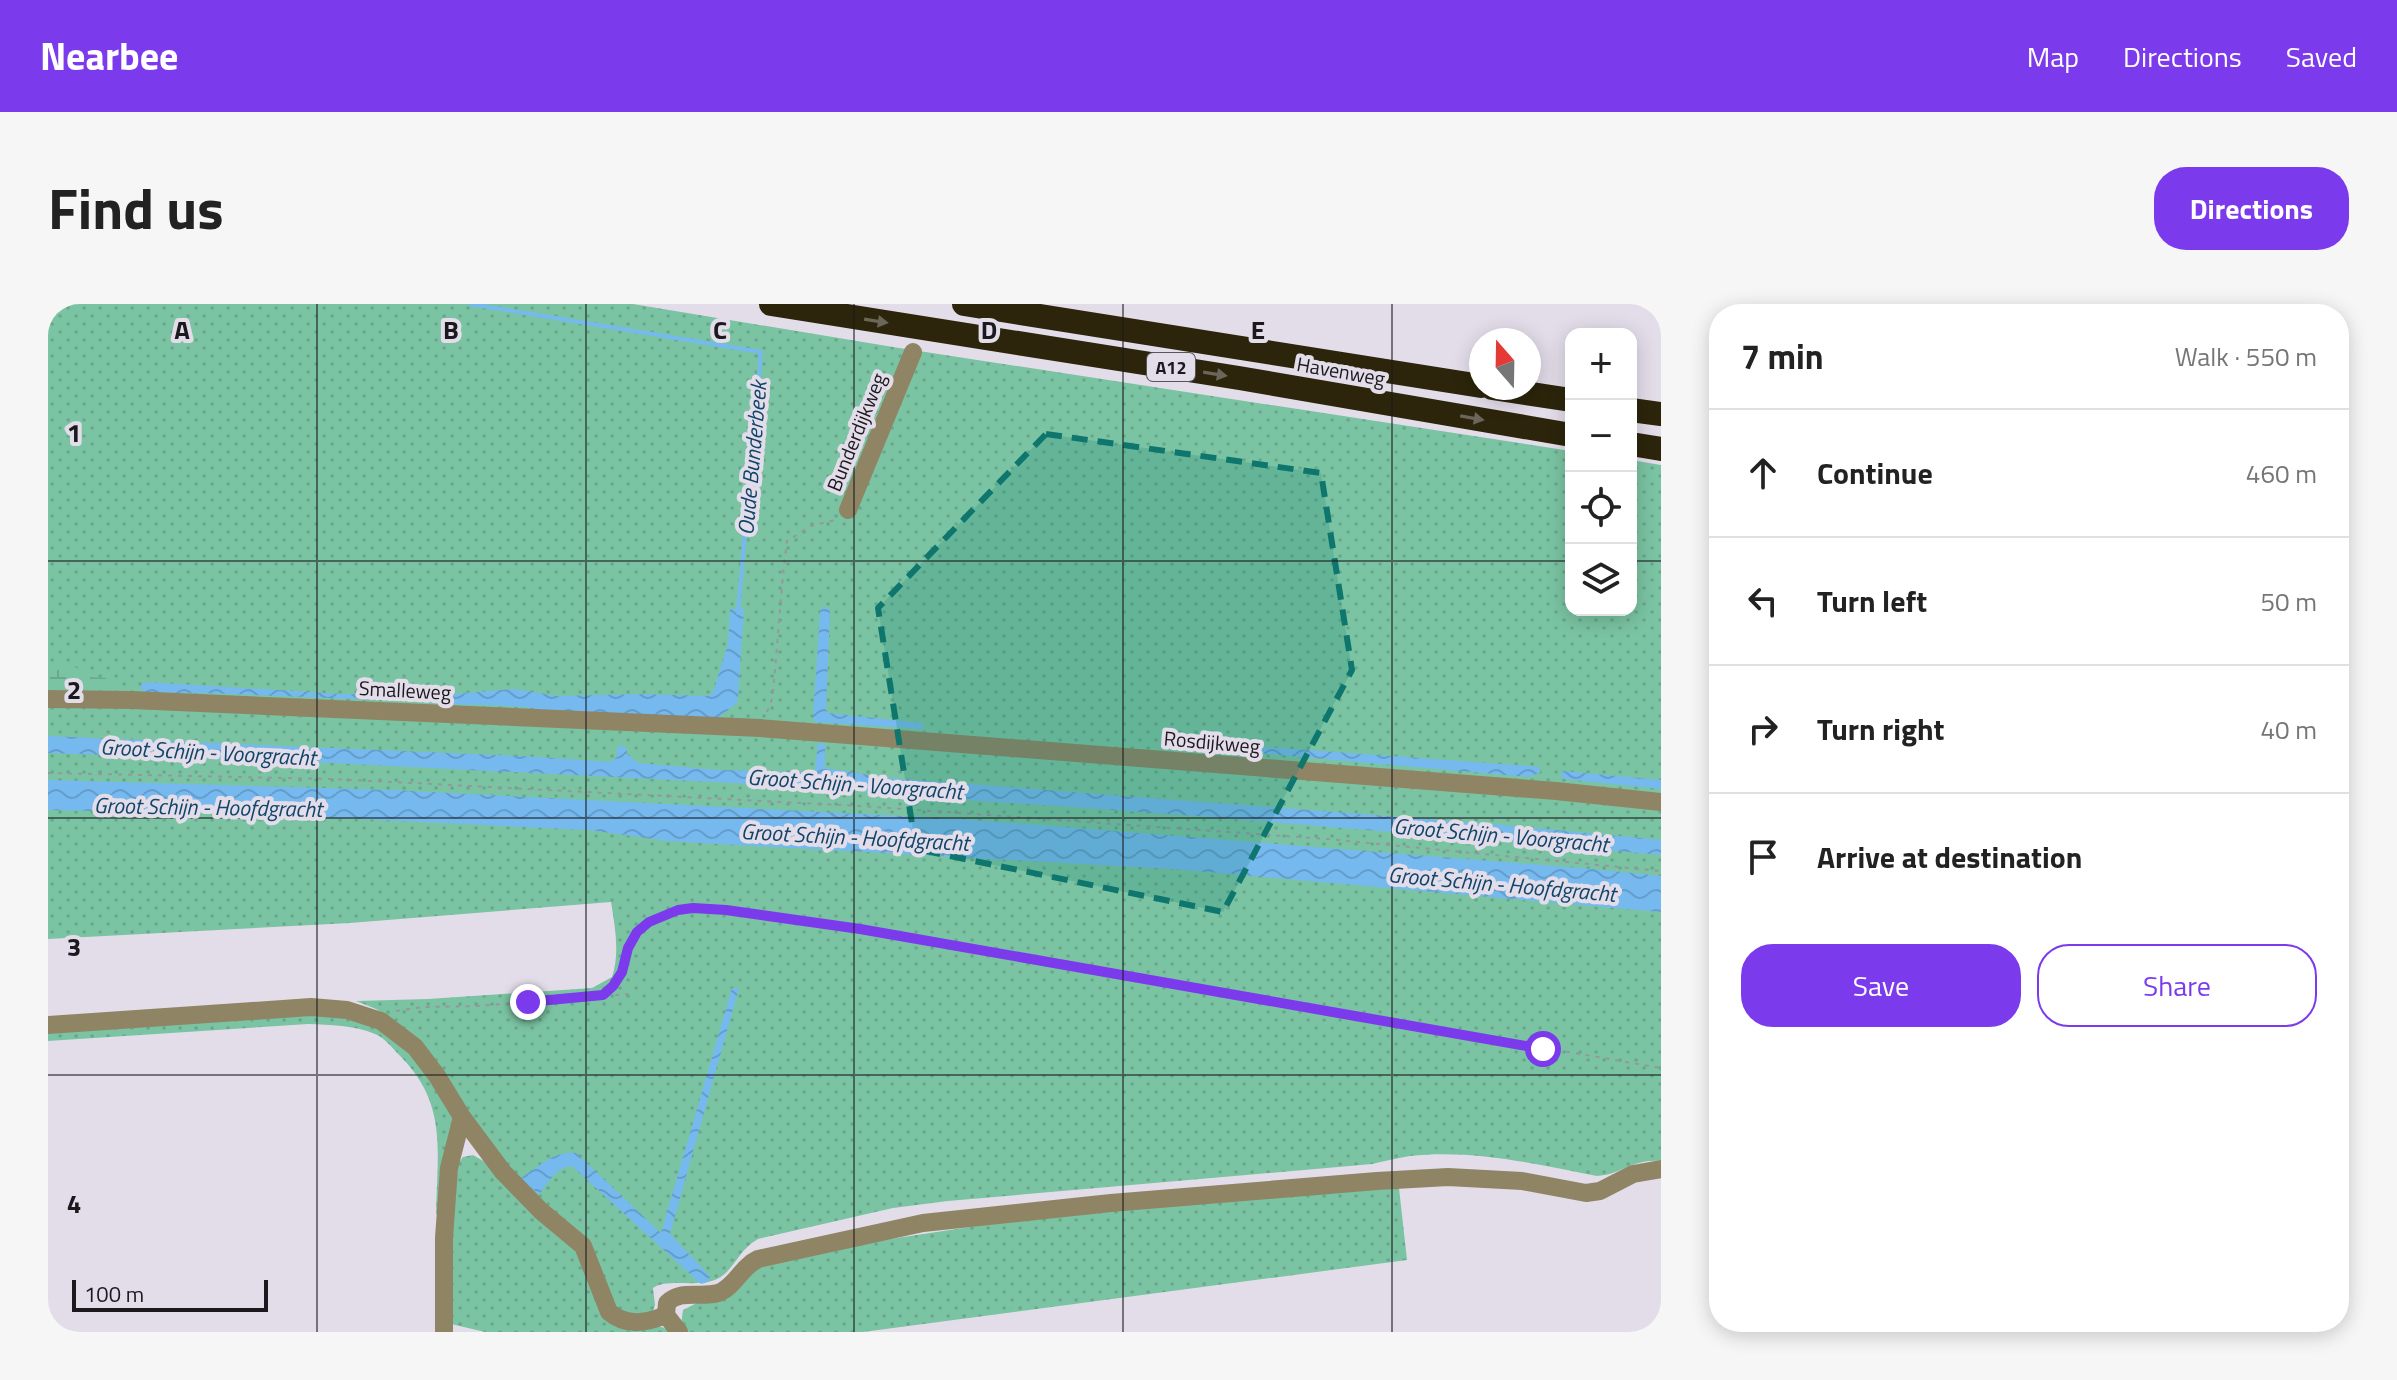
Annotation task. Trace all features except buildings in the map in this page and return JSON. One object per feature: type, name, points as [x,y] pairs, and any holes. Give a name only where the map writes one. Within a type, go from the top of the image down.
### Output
[{"type":"highway","name":"Havenweg","points":[[771,304],[1239,378],[1565,434]]},
{"type":"highway","name":"Havenweg","points":[[964,304],[1469,384]]},
{"type":"highway","points":[[1047,304],[1224,334],[1344,365]]},
{"type":"highway","points":[[1541,395],[1565,399]]},
{"type":"highway","points":[[1637,411],[1661,414]]},
{"type":"highway","points":[[1637,445],[1661,449]]},
{"type":"street","name":"Bunderdijkweg","points":[[848,510],[913,352]]},
{"type":"street","name":"Smalleweg","points":[[48,699],[132,700],[760,728]]},
{"type":"street","name":"Rosdijkweg","points":[[760,728],[1661,802]]},
{"type":"street","points":[[48,1025],[311,1007],[347,1010],[381,1021],[415,1047],[462,1117],[522,1193],[583,1246],[609,1312],[616,1318],[633,1323],[648,1322],[666,1315]]},
{"type":"street","points":[[444,1332],[444,1238],[449,1168],[462,1117]]},
{"type":"street","points":[[679,1332],[666,1315],[667,1303],[672,1298],[723,1291],[743,1269],[758,1259],[923,1223],[1194,1195],[1448,1177],[1522,1181],[1586,1193],[1600,1191],[1633,1174],[1661,1169]]},
{"type":"path","name":"Bunderdijkweg","points":[[760,728],[772,699],[787,541],[811,526],[844,517],[848,510]]},
{"type":"path","points":[[48,773],[333,779],[861,806],[1327,839],[1661,871]]},
{"type":"path","points":[[603,995],[622,972],[628,948],[637,932],[649,922],[678,910],[726,910],[860,929],[1661,1068]]},
{"type":"path","points":[[381,1021],[392,1013],[410,1008],[628,994]]},
{"type":"highlighted area","points":[[1046,434],[1321,473],[1352,670],[1223,912],[916,849],[878,608]]},
{"type":"green space","points":[[48,304],[633,304],[1565,450],[1565,616],[1637,616],[1637,461],[1661,465],[1661,1161],[1642,1162],[1597,1176],[1504,1159],[1433,1154],[1372,1164],[893,1208],[758,1239],[717,1279],[653,1288],[655,1305],[648,1326],[662,1327],[671,1332],[485,1332],[451,1324],[452,1231],[458,1164],[463,1157],[473,1155],[485,1162],[397,1022],[356,1001],[592,988],[612,977],[616,959],[611,902],[350,923],[48,939]]},
{"type":"green space","points":[[48,665],[75,667],[87,677],[108,678],[113,686],[107,690],[48,686]]},
{"type":"green space","points":[[330,1014],[375,1027],[410,1051],[454,1112],[441,1213],[436,1214],[437,1131],[427,1094],[402,1058],[375,1034],[350,1027],[308,1024],[48,1041],[48,1030]]},
{"type":"green space","points":[[1399,1188],[1407,1260],[863,1332],[687,1332],[681,1324],[683,1310],[742,1280],[763,1265],[877,1241],[996,1223],[1193,1202]]},
{"type":"water","points":[[823,607],[830,612],[828,713],[921,723],[923,729],[815,722],[820,611]]},
{"type":"water","points":[[730,609],[744,609],[738,698],[737,703],[714,721],[513,706],[152,693],[141,689],[141,684],[147,682],[342,694],[441,695],[514,689],[558,696],[707,696],[713,692],[728,644]]},
{"type":"water","name":"Groot Schijn - Voorgracht","points":[[48,736],[610,762],[617,757],[617,748],[621,745],[638,763],[718,770],[804,772],[815,770],[818,743],[825,744],[825,768],[889,778],[1492,824],[1661,840],[1661,855],[1076,807],[881,795],[852,789],[332,763],[48,753]]},
{"type":"water","points":[[1195,742],[1530,766],[1538,767],[1541,772],[1529,777],[1198,748],[1194,746]]},
{"type":"water","points":[[1563,771],[1661,780],[1661,789],[1564,779],[1560,775]]},
{"type":"water","name":"Groot Schijn - Hoofdgracht","points":[[48,780],[391,790],[961,819],[1593,869],[1661,876],[1661,912],[1172,869],[667,841],[589,830],[274,815],[48,810]]},
{"type":"water","points":[[732,988],[739,988],[670,1234],[710,1276],[708,1282],[701,1284],[572,1166],[557,1172],[539,1195],[521,1178],[554,1157],[576,1153],[661,1233]]},
{"type":"waterway","name":"Oude Bunderbeek","points":[[470,304],[761,352],[738,613]]},
{"type":"route","points":[[528,1002],[603,995],[622,972],[628,948],[637,932],[667,913],[693,908],[860,929],[1543,1049]]}]
